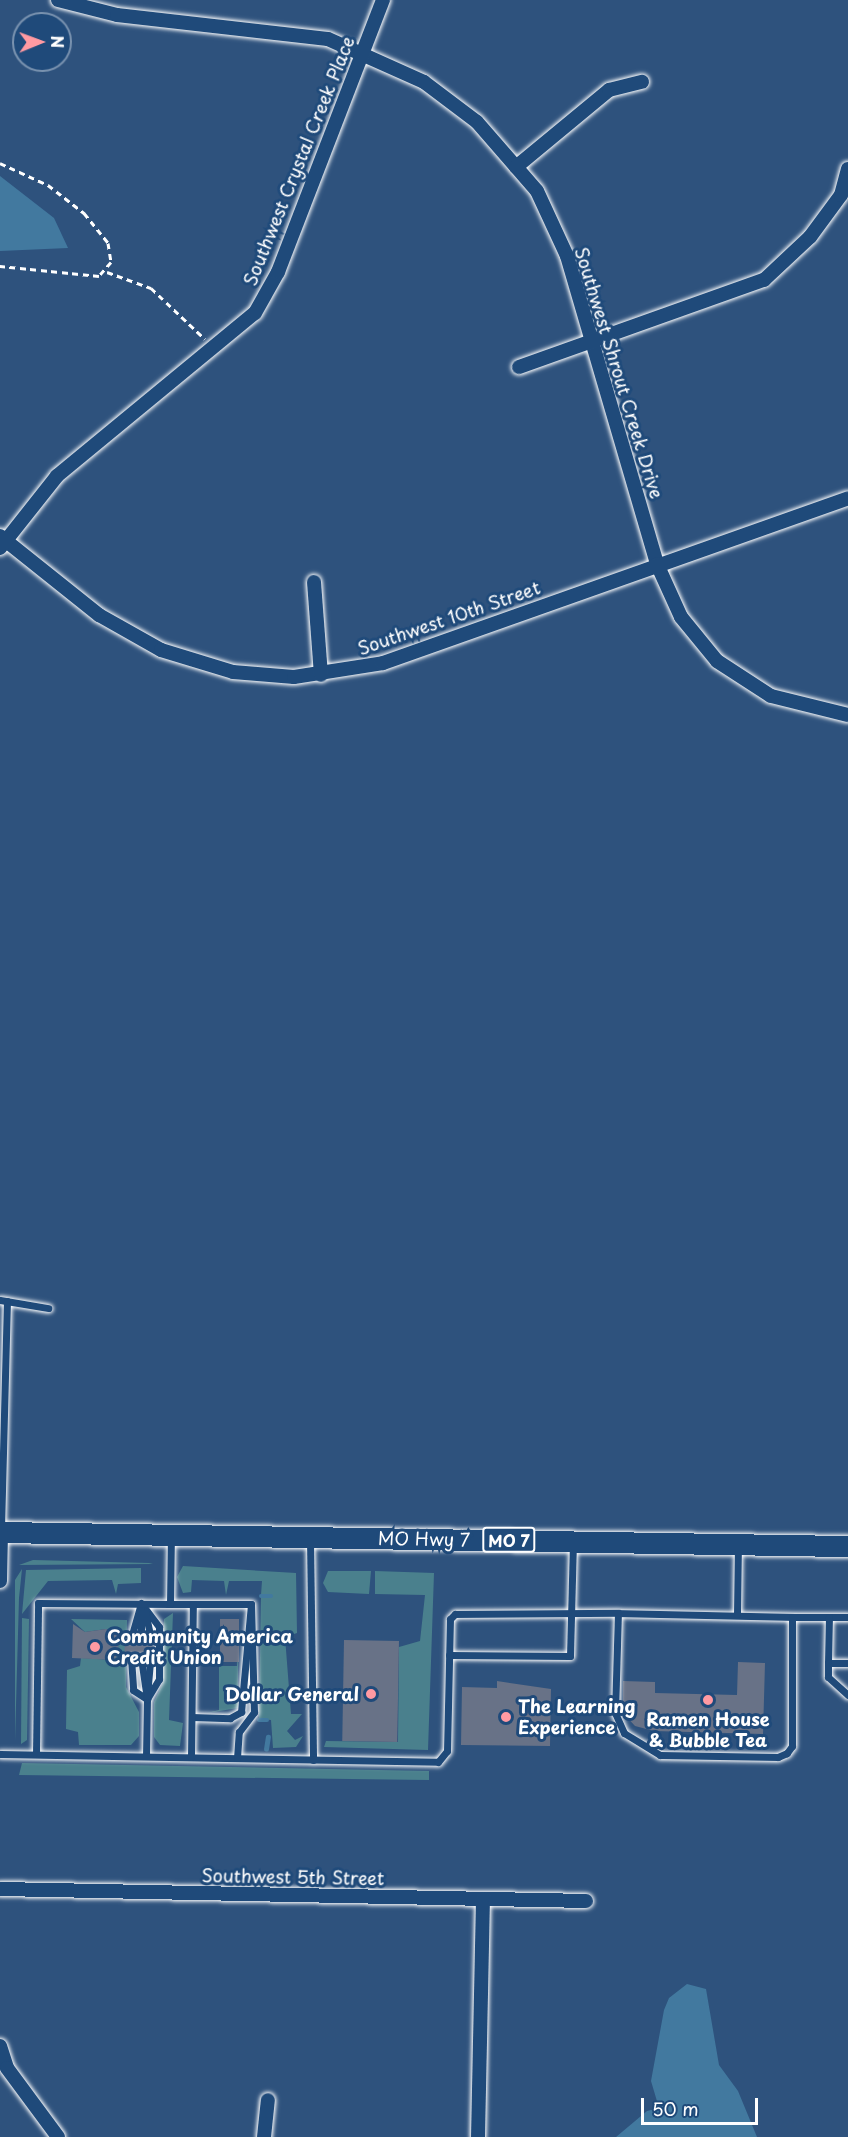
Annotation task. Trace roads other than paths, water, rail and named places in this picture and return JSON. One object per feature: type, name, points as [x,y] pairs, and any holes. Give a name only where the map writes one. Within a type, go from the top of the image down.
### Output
[{"type":"main road","name":"MO Hwy 7","points":[[0,1532],[848,1546]]},
{"type":"street","name":"Southwest Shrout Creek Drive","points":[[58,0],[117,15],[296,33],[363,52],[446,96],[537,190],[567,256],[657,564]]},
{"type":"street","name":"Southwest Crystal Creek Place","points":[[2,541],[57,476],[255,313],[278,272],[383,0]]},
{"type":"street","points":[[516,167],[609,90],[642,82]]},
{"type":"street","points":[[519,368],[764,280],[810,237],[844,196],[848,169]]},
{"type":"street","name":"Southwest 10th Street","points":[[2,541],[99,615],[161,650],[232,672],[321,675],[383,663],[848,498]]},
{"type":"street","points":[[657,564],[681,616],[717,661],[771,696],[848,715]]},
{"type":"street","points":[[314,582],[321,675]]},
{"type":"street","points":[[0,1532],[0,1581]]},
{"type":"street","name":"Southwest 5th Street","points":[[0,1888],[586,1901]]},
{"type":"street","points":[[478,2137],[483,1899]]},
{"type":"street","points":[[0,2046],[4,2070],[58,2137]]},
{"type":"street","points":[[264,2137],[268,2100]]},
{"type":"lane","points":[[0,1532],[3,1300],[48,1308]]},
{"type":"lane","points":[[170,1604],[171,1534]]},
{"type":"lane","points":[[310,1537],[313,1760]]},
{"type":"lane","points":[[449,1655],[570,1656],[573,1541]]},
{"type":"lane","points":[[737,1614],[738,1544]]},
{"type":"lane","points":[[36,1754],[38,1603],[251,1604]]},
{"type":"lane","points":[[131,1638],[141,1603]]},
{"type":"lane","points":[[141,1603],[141,1638]]},
{"type":"lane","points":[[141,1603],[151,1639]]},
{"type":"lane","points":[[141,1603],[159,1627],[159,1679],[147,1699]]},
{"type":"lane","points":[[191,1757],[193,1604]]},
{"type":"lane","points":[[237,1758],[238,1732],[254,1712],[251,1604]]},
{"type":"lane","points":[[192,1717],[230,1718],[241,1712],[251,1604]]},
{"type":"lane","points":[[0,1754],[313,1760],[443,1759],[449,1655],[455,1614],[571,1612],[848,1617]]},
{"type":"lane","points":[[618,1613],[617,1723],[660,1755],[778,1757],[787,1753],[792,1746],[792,1617]]},
{"type":"lane","points":[[829,1617],[828,1677],[848,1695]]},
{"type":"lane","points":[[131,1658],[133,1690],[147,1699]]},
{"type":"lane","points":[[141,1658],[147,1699]]},
{"type":"lane","points":[[146,1756],[150,1658]]},
{"type":"lane","points":[[828,1663],[848,1663]]},
{"type":"water","points":[[0,176],[54,218],[68,248],[0,251]]},
{"type":"water","points":[[687,1984],[706,1989],[719,2065],[738,2091],[757,2137],[616,2137],[647,2111],[659,2108],[651,2081],[664,2010],[669,1998]]},
{"type":"waterway","points":[[261,1596],[271,1596]]},
{"type":"waterway","points":[[259,1720],[267,1720]]},
{"type":"waterway","points":[[266,1749],[268,1737]]},
{"type":"place","name":"Community America Credit Union","points":[[95,1647]]},
{"type":"place","name":"Dollar General","points":[[371,1694]]},
{"type":"place","name":"Ramen House & Bubble Tea","points":[[708,1700]]},
{"type":"place","name":"The Learning Experience","points":[[506,1717]]}]
